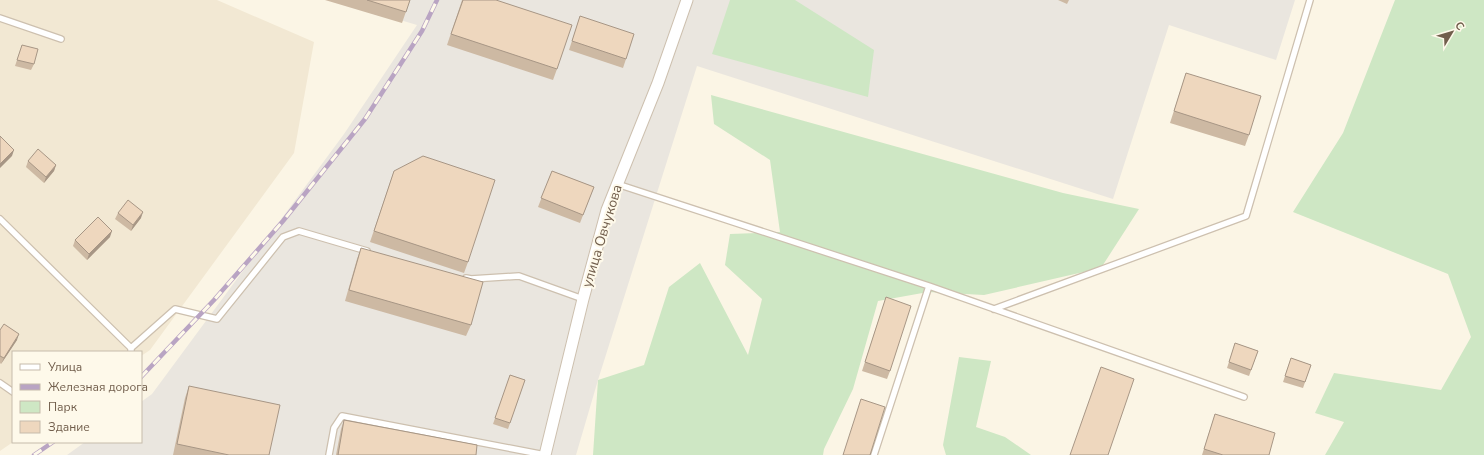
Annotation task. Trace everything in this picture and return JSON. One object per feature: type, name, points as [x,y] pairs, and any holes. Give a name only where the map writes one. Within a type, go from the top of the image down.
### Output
[{"type":"street","name":"улица Овчукова","points":[[544,455],[607,210],[658,83],[687,0]]},
{"type":"lane","points":[[994,309],[1246,216],[1310,0]]},
{"type":"lane","points":[[0,18],[61,39]]},
{"type":"lane","points":[[618,184],[929,286],[1244,397]]},
{"type":"lane","points":[[0,219],[131,350],[175,309],[217,319],[283,237],[299,231],[373,253]]},
{"type":"lane","points":[[463,277],[471,279],[519,276],[583,299]]},
{"type":"lane","points":[[874,455],[929,286]]},
{"type":"lane","points":[[0,383],[12,391]]},
{"type":"lane","points":[[329,455],[334,428],[342,416],[544,455]]},
{"type":"shaded area","points":[[0,0],[217,0],[314,42],[294,153],[150,350],[142,355],[142,351],[12,351],[12,443],[0,451]]},
{"type":"shaded area","points":[[333,0],[1295,0],[1276,60],[1169,25],[1113,199],[697,66],[598,380],[576,455],[67,455],[84,443],[142,443],[142,401],[152,394],[344,134],[417,25]]},
{"type":"green space","points":[[730,0],[795,0],[874,50],[868,97],[712,54]]},
{"type":"green space","points":[[1395,0],[1484,0],[1484,455],[1325,455],[1344,422],[1315,413],[1334,373],[1441,390],[1471,337],[1448,274],[1293,212],[1343,133]]},
{"type":"green space","points":[[711,95],[1063,193],[1139,209],[1101,268],[984,295],[928,292],[878,301],[853,389],[824,449],[823,455],[593,455],[598,380],[644,365],[669,287],[700,263],[748,355],[762,299],[725,265],[730,234],[780,232],[770,160],[714,124]]},
{"type":"green space","points":[[959,357],[991,361],[976,427],[1005,437],[1031,455],[946,455],[943,445]]},
{"type":"building","points":[[367,0],[410,0],[406,12]]},
{"type":"building","points":[[463,0],[496,0],[572,25],[557,69],[451,34]]},
{"type":"building","points":[[580,16],[634,34],[626,59],[572,41]]},
{"type":"building","points":[[22,45],[38,49],[34,64],[17,60]]},
{"type":"building","points":[[1186,73],[1261,96],[1249,135],[1174,111]]},
{"type":"building","points":[[0,136],[14,150],[0,164]]},
{"type":"building","points":[[38,149],[56,165],[46,177],[28,161]]},
{"type":"building","points":[[423,156],[495,180],[468,262],[374,231],[394,171]]},
{"type":"building","points":[[552,171],[594,187],[583,215],[541,198]]},
{"type":"building","points":[[128,200],[143,212],[133,225],[118,213]]},
{"type":"building","points":[[98,217],[112,231],[89,254],[75,240]]},
{"type":"building","points":[[361,248],[483,282],[471,325],[349,290]]},
{"type":"building","points":[[886,297],[911,306],[890,371],[865,362]]},
{"type":"building","points":[[4,324],[19,334],[4,358],[0,356],[0,330]]},
{"type":"building","points":[[1235,343],[1258,351],[1251,370],[1229,362]]},
{"type":"building","points":[[1291,358],[1311,365],[1305,382],[1285,376]]},
{"type":"building","points":[[1101,367],[1134,379],[1108,455],[1070,455]]},
{"type":"building","points":[[510,375],[525,380],[510,423],[495,418]]},
{"type":"building","points":[[189,386],[280,405],[269,455],[229,455],[177,444]]},
{"type":"building","points":[[861,399],[885,407],[870,455],[843,455]]},
{"type":"building","points":[[1215,414],[1275,433],[1269,455],[1223,455],[1204,449]]},
{"type":"building","points":[[344,420],[477,445],[476,455],[338,455]]},
{"type":"railway","points":[[142,376],[214,300],[283,221],[365,119],[422,31],[437,0]]},
{"type":"railway","points":[[34,455],[52,443]]}]
